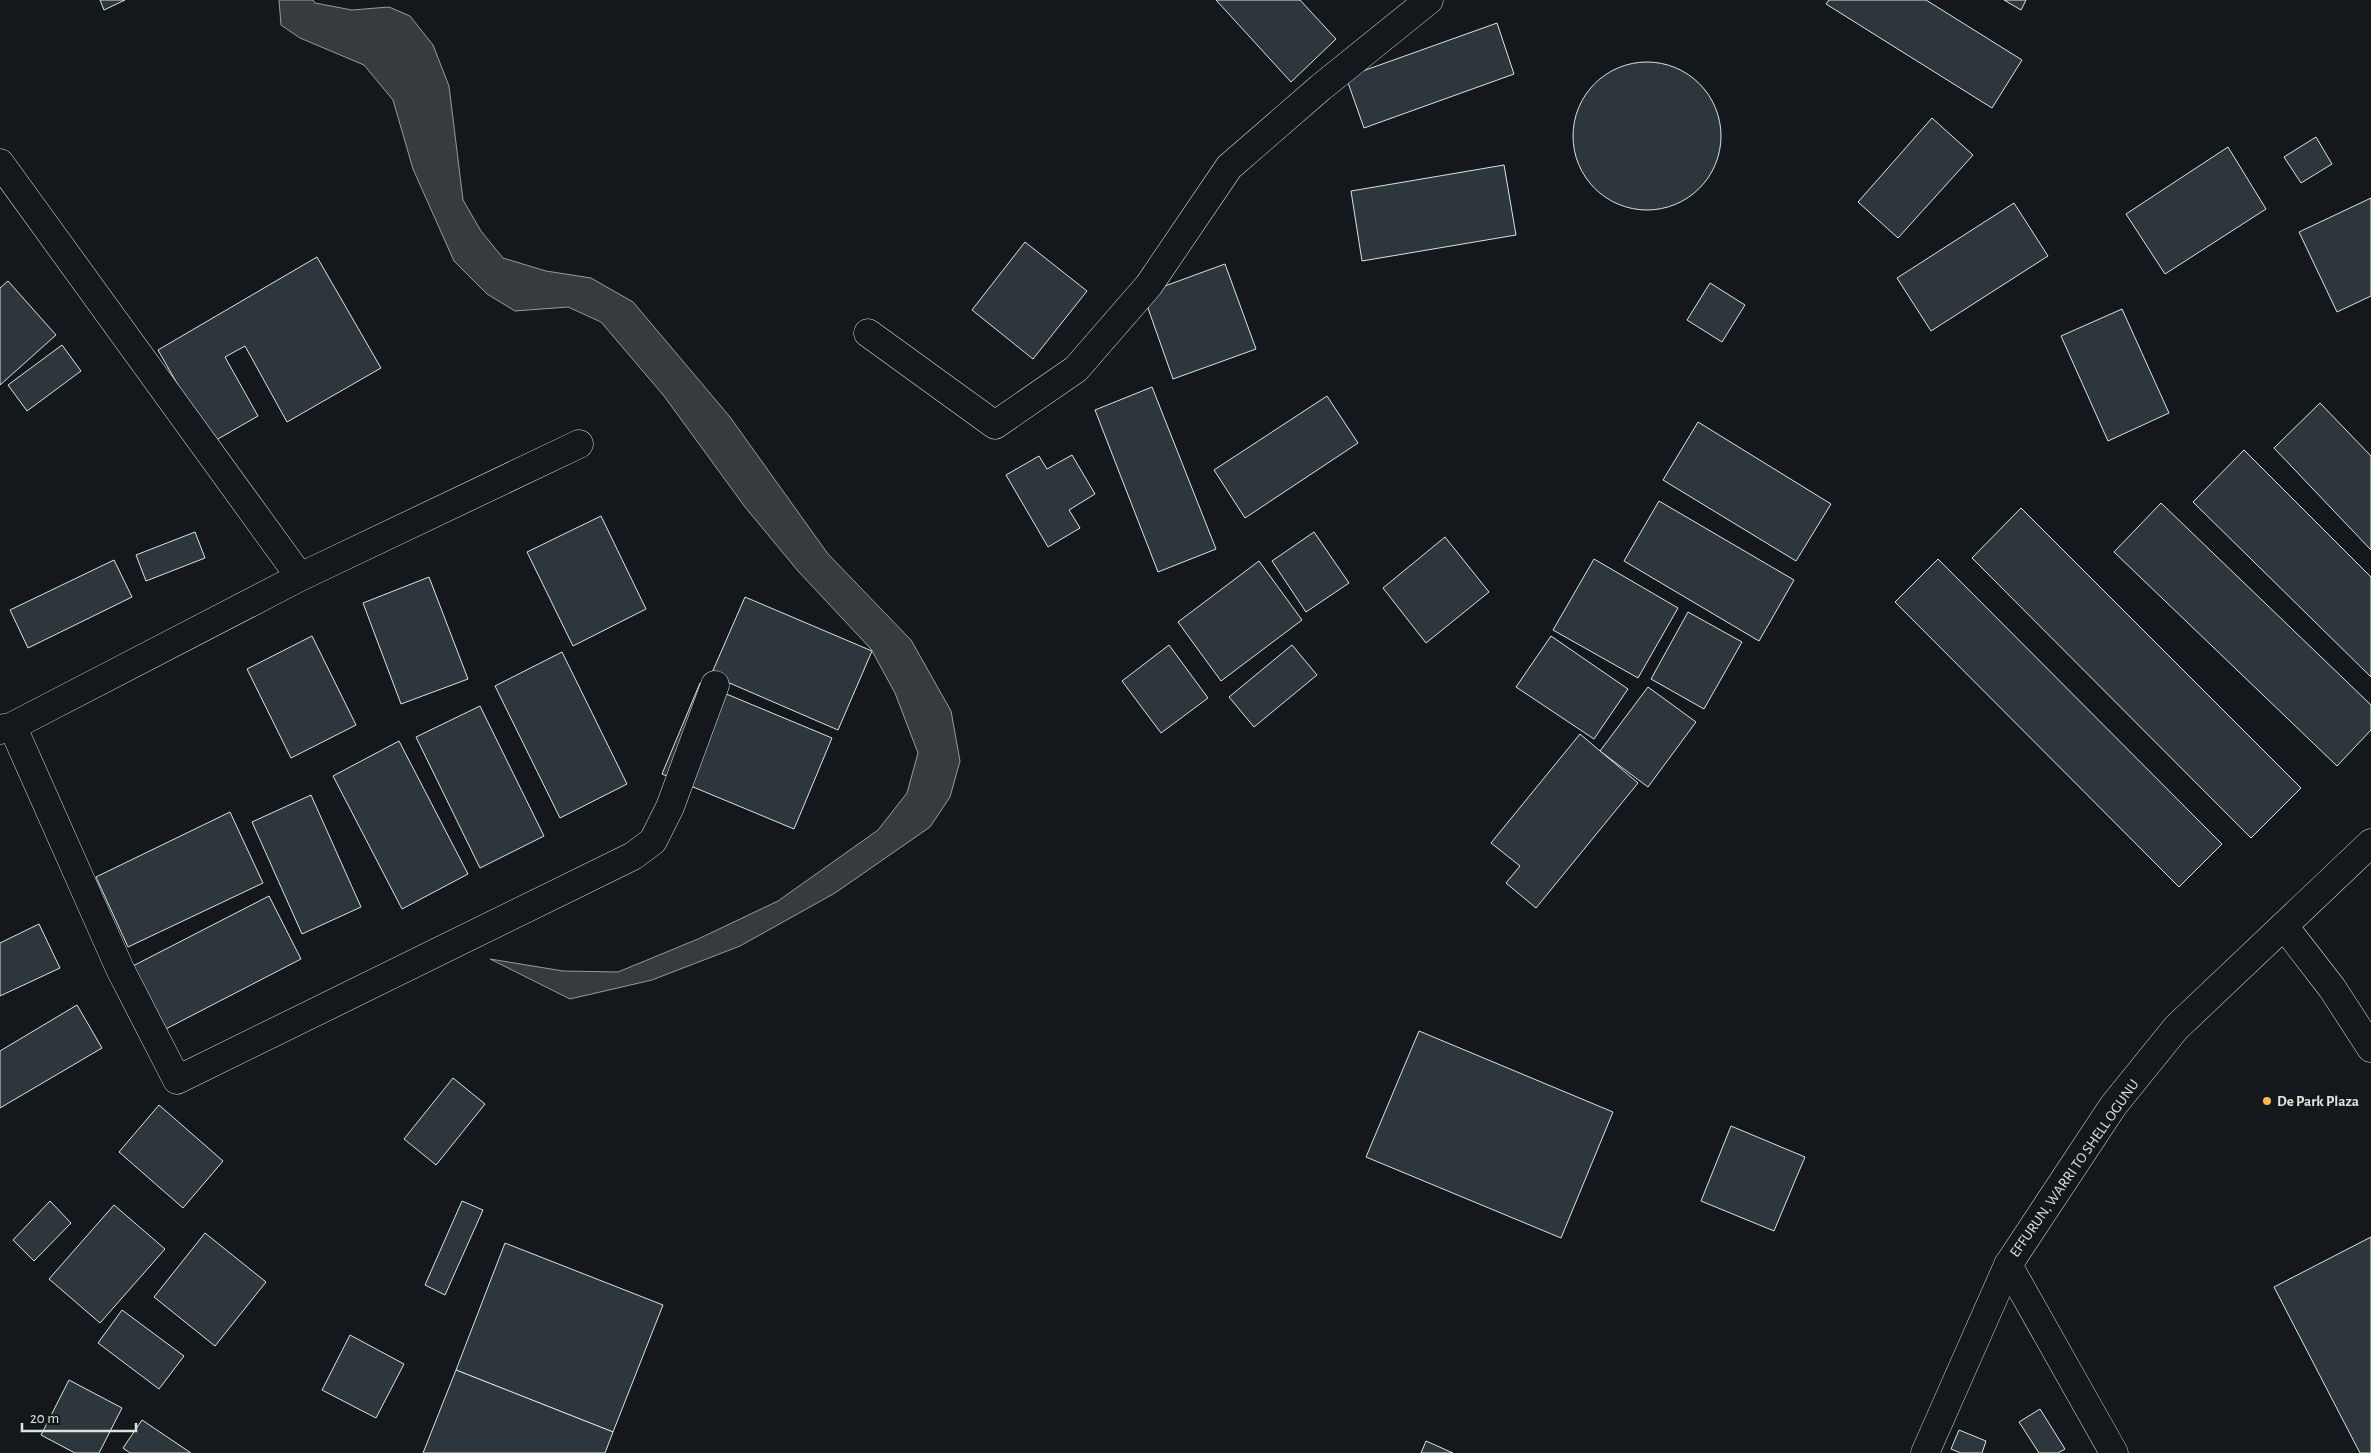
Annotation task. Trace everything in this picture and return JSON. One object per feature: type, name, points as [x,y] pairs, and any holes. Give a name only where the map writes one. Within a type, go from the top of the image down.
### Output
[{"type":"street","points":[[868,333],[995,426],[1076,368],[1149,284],[1229,167],[1320,88],[1429,0]]},
{"type":"street","points":[[0,164],[300,578]]},
{"type":"street","points":[[3,730],[300,578],[579,444]]},
{"type":"street","points":[[3,730],[15,732],[120,969],[176,1080],[633,856],[653,841],[670,807],[715,684]]},
{"type":"street","name":"EFFURUN, WARRI TO SHELL OGUNU","points":[[1925,1453],[2008,1265],[2113,1106],[2176,1028],[2371,843]]},
{"type":"street","points":[[2284,926],[2332,988],[2371,1048]]},
{"type":"street","points":[[2008,1265],[2114,1453]]},
{"type":"shaded area","points":[[279,0],[313,0],[315,3],[352,10],[389,7],[410,16],[433,45],[449,86],[463,200],[481,231],[503,258],[546,271],[591,278],[633,302],[730,417],[828,554],[911,640],[951,711],[960,761],[950,797],[930,827],[835,893],[740,946],[652,980],[570,999],[490,959],[563,971],[618,972],[698,939],[778,901],[878,830],[907,793],[918,753],[895,693],[871,649],[798,571],[745,507],[664,396],[601,322],[568,307],[515,311],[487,294],[454,261],[413,169],[393,100],[364,65],[300,38],[281,25]]},
{"type":"building","points":[[100,0],[125,0],[104,10]]},
{"type":"building","points":[[1216,0],[1300,0],[1336,39],[1291,82]]},
{"type":"building","points":[[1829,0],[1926,0],[2022,60],[1992,108],[1826,4]]},
{"type":"building","points":[[2004,0],[2026,0],[2021,10]]},
{"type":"building","points":[[1497,23],[1514,74],[1364,128],[1346,77]]},
{"type":"building","points":[[1647,62],[1675,67],[1700,83],[1716,108],[1721,136],[1716,164],[1700,189],[1675,205],[1647,210],[1619,205],[1594,189],[1578,164],[1573,136],[1578,108],[1594,83],[1619,67]]},
{"type":"building","points":[[1932,118],[1973,155],[1898,238],[1858,202]]},
{"type":"building","points":[[2316,137],[2332,164],[2301,183],[2284,157]]},
{"type":"building","points":[[2228,147],[2266,209],[2165,274],[2126,214]]},
{"type":"building","points":[[1504,165],[1516,235],[1362,261],[1351,191]]},
{"type":"building","points":[[2371,198],[2371,296],[2337,312],[2299,232]]},
{"type":"building","points":[[2014,203],[2048,256],[1931,331],[1897,278]]},
{"type":"building","points":[[1025,242],[1087,291],[1033,359],[972,310]]},
{"type":"building","points":[[317,257],[381,368],[287,422],[245,346],[225,357],[258,416],[211,443],[158,350]]},
{"type":"building","points":[[1225,264],[1256,349],[1173,379],[1143,294]]},
{"type":"building","points":[[8,281],[56,335],[0,385],[0,288]]},
{"type":"building","points":[[1710,283],[1745,305],[1722,342],[1687,320]]},
{"type":"building","points":[[2122,309],[2169,413],[2108,441],[2061,336]]},
{"type":"building","points":[[62,345],[81,371],[27,411],[8,385]]},
{"type":"building","points":[[1152,387],[1216,549],[1158,572],[1095,410]]},
{"type":"building","points":[[1327,396],[1358,443],[1245,518],[1214,470]]},
{"type":"building","points":[[2320,403],[2371,456],[2371,550],[2274,448]]},
{"type":"building","points":[[1698,422],[1831,504],[1796,561],[1663,480]]},
{"type":"building","points":[[2244,450],[2371,577],[2371,677],[2193,502]]},
{"type":"building","points":[[1072,455],[1095,494],[1069,510],[1080,528],[1048,547],[1006,475],[1039,456],[1047,469]]},
{"type":"building","points":[[1659,501],[1794,580],[1759,641],[1624,561]]},
{"type":"building","points":[[2161,503],[2371,705],[2371,730],[2337,766],[2114,552]]},
{"type":"building","points":[[2021,508],[2301,788],[2251,838],[1972,558]]},
{"type":"building","points":[[601,516],[646,609],[573,646],[527,552]]},
{"type":"building","points":[[195,532],[205,558],[146,581],[136,555]]},
{"type":"building","points":[[1314,532],[1349,583],[1306,612],[1272,561]]},
{"type":"building","points":[[1445,537],[1489,592],[1426,643],[1383,588]]},
{"type":"building","points":[[1594,559],[1678,608],[1638,678],[1553,630]]},
{"type":"building","points":[[1938,559],[2222,844],[2179,887],[1895,602]]},
{"type":"building","points":[[114,560],[132,597],[28,648],[10,610]]},
{"type":"building","points":[[1259,561],[1302,620],[1221,681],[1178,622]]},
{"type":"building","points":[[429,577],[468,679],[401,704],[363,603]]},
{"type":"building","points":[[745,597],[872,651],[838,730],[711,675]]},
{"type":"building","points":[[1688,612],[1742,642],[1704,709],[1651,679]]},
{"type":"building","points":[[312,636],[356,725],[291,758],[247,669]]},
{"type":"building","points":[[1551,636],[1628,689],[1594,739],[1516,687]]},
{"type":"building","points":[[1169,645],[1208,698],[1161,733],[1122,681]]},
{"type":"building","points":[[1292,645],[1317,675],[1254,727],[1229,697]]},
{"type":"building","points":[[562,652],[627,784],[560,818],[495,686]]},
{"type":"building","points":[[700,683],[832,738],[794,829],[662,774]]},
{"type":"building","points":[[1648,687],[1696,722],[1648,787],[1600,751]]},
{"type":"building","points":[[480,706],[544,836],[480,868],[416,737]]},
{"type":"building","points":[[1580,734],[1638,783],[1536,908],[1506,883],[1520,866],[1491,843]]},
{"type":"building","points":[[399,741],[468,874],[402,909],[333,776]]},
{"type":"building","points":[[311,795],[361,907],[302,934],[252,822]]},
{"type":"building","points":[[230,812],[263,883],[128,947],[96,877]]},
{"type":"building","points":[[269,896],[301,959],[160,1032],[127,969]]},
{"type":"building","points":[[39,924],[60,968],[0,996],[0,943]]},
{"type":"building","points":[[77,1005],[102,1048],[0,1108],[0,1051]]},
{"type":"building","points":[[1419,1031],[1613,1112],[1561,1238],[1366,1157]]},
{"type":"building","points":[[453,1078],[485,1104],[436,1165],[404,1139]]},
{"type":"building","points":[[159,1105],[223,1161],[183,1208],[119,1152]]},
{"type":"building","points":[[1731,1126],[1805,1157],[1774,1231],[1701,1201]]},
{"type":"building","points":[[50,1201],[71,1223],[34,1261],[13,1240]]},
{"type":"building","points":[[462,1201],[483,1210],[445,1295],[425,1285]]},
{"type":"building","points":[[114,1205],[165,1249],[100,1323],[49,1279]]},
{"type":"building","points":[[205,1233],[266,1282],[215,1346],[154,1297]]},
{"type":"building","points":[[2371,1237],[2371,1453],[2360,1453],[2274,1287]]},
{"type":"building","points":[[505,1243],[663,1305],[613,1432],[456,1370]]},
{"type":"building","points":[[122,1310],[184,1356],[159,1389],[98,1343]]},
{"type":"building","points":[[350,1335],[404,1364],[376,1418],[322,1390]]},
{"type":"building","points":[[456,1370],[613,1432],[605,1453],[423,1453]]},
{"type":"building","points":[[69,1380],[122,1408],[99,1453],[75,1453],[41,1435]]},
{"type":"building","points":[[2040,1409],[2065,1449],[2058,1453],[2039,1453],[2019,1422]]},
{"type":"building","points":[[142,1420],[191,1453],[130,1453],[123,1448]]},
{"type":"building","points":[[1959,1430],[1986,1441],[1982,1453],[1961,1453],[1951,1449]]},
{"type":"building","points":[[1426,1441],[1453,1453],[1421,1453]]},
{"type":"place","name":"De Park Plaza","points":[[2267,1101]]}]
